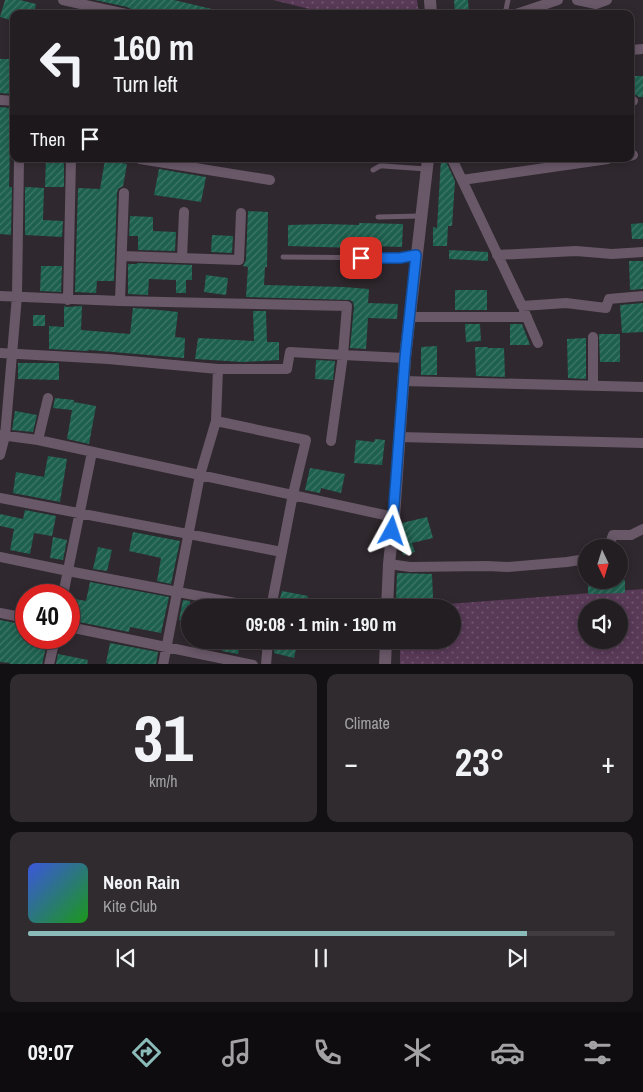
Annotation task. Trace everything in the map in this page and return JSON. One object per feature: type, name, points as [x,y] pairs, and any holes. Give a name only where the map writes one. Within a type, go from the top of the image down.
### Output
[{"type":"street","points":[[63,0],[108,10]]},
{"type":"street","points":[[528,10],[558,0]]},
{"type":"street","points":[[577,0],[596,4],[608,0]]},
{"type":"street","points":[[0,455],[17,296],[19,162]]},
{"type":"street","points":[[68,300],[71,162]]},
{"type":"street","points":[[159,162],[270,180]]},
{"type":"street","points":[[453,162],[538,342]]},
{"type":"street","points":[[462,180],[587,162]]},
{"type":"street","points":[[387,599],[405,358],[427,164]]},
{"type":"street","points":[[120,301],[124,193]]},
{"type":"street","points":[[182,258],[184,212]]},
{"type":"street","points":[[122,256],[239,260],[240,213]]},
{"type":"street","points":[[497,255],[576,251],[612,254],[643,252]]},
{"type":"street","points":[[0,296],[68,300],[347,306],[343,355],[331,441]]},
{"type":"street","points":[[522,306],[566,303],[606,308],[609,299],[643,296]]},
{"type":"street","points":[[409,317],[527,317]]},
{"type":"street","points":[[593,336],[593,386]]},
{"type":"street","points":[[0,353],[108,359],[218,369],[287,369],[290,352],[405,358]]},
{"type":"street","points":[[163,664],[200,475],[216,421],[218,369]]},
{"type":"street","points":[[403,381],[643,387]]},
{"type":"street","points":[[38,440],[48,398]]},
{"type":"street","points":[[216,421],[306,440],[293,494],[273,599]]},
{"type":"street","points":[[3,436],[38,440],[394,517]]},
{"type":"street","points":[[399,437],[643,443]]},
{"type":"street","points":[[65,584],[92,452]]},
{"type":"street","points":[[0,498],[282,552]]},
{"type":"street","points":[[611,539],[612,535],[631,535],[643,529]]},
{"type":"street","points":[[0,557],[68,572],[217,599]]},
{"type":"street","points":[[389,564],[410,567],[508,567],[578,560]]},
{"type":"street","points":[[0,613],[15,616]]},
{"type":"street","points":[[80,629],[253,664]]},
{"type":"street","points":[[49,664],[52,649]]},
{"type":"street","points":[[266,664],[267,649]]},
{"type":"street","points":[[384,664],[385,649]]},
{"type":"lane","points":[[373,170],[380,166],[427,164]]},
{"type":"lane","points":[[378,217],[421,216]]},
{"type":"lane","points":[[283,257],[400,258],[416,255]]},
{"type":"shaded area","points":[[273,0],[417,0],[418,10],[313,10]]},
{"type":"shaded area","points":[[643,589],[643,664],[400,664],[400,649],[461,649],[461,603]]},
{"type":"building","points":[[5,0],[20,0],[36,4],[35,10],[10,10],[10,20],[0,17]]},
{"type":"building","points":[[95,0],[174,0],[216,10],[132,10],[127,7]]},
{"type":"building","points":[[454,0],[468,0],[469,10],[455,10]]},
{"type":"building","points":[[0,59],[10,59],[10,94],[0,93]]},
{"type":"building","points":[[634,76],[643,76],[643,97],[634,95]]},
{"type":"building","points":[[0,107],[10,108],[9,187],[12,187],[11,235],[0,234]]},
{"type":"building","points":[[46,162],[64,162],[64,187],[45,187]]},
{"type":"building","points":[[105,162],[127,164],[123,186],[118,189],[117,193],[114,281],[97,281],[96,293],[75,292],[78,188],[100,189]]},
{"type":"building","points":[[441,162],[446,162],[455,181],[452,226],[448,226],[447,246],[433,246],[433,227],[437,228]]},
{"type":"building","points":[[159,169],[206,177],[201,202],[154,195]]},
{"type":"building","points":[[25,187],[44,188],[43,220],[63,221],[62,237],[25,235]]},
{"type":"building","points":[[248,211],[268,212],[267,267],[265,267],[264,285],[369,289],[368,303],[398,304],[397,319],[368,318],[366,349],[350,348],[354,307],[353,302],[350,300],[246,297],[248,267],[243,266],[246,260]]},
{"type":"building","points":[[130,216],[153,217],[153,231],[176,232],[175,251],[138,250],[138,236],[129,236]]},
{"type":"building","points":[[359,223],[403,224],[402,247],[288,246],[288,225],[359,225]]},
{"type":"building","points":[[643,223],[643,239],[632,239],[631,224]]},
{"type":"building","points":[[212,235],[233,236],[232,253],[211,252]]},
{"type":"building","points":[[449,250],[488,252],[488,261],[449,259]]},
{"type":"building","points":[[629,261],[643,261],[643,289],[630,290]]},
{"type":"building","points":[[128,264],[192,265],[192,280],[186,280],[186,293],[176,293],[176,280],[149,279],[148,295],[128,294]]},
{"type":"building","points":[[41,266],[62,266],[61,292],[40,291]]},
{"type":"building","points":[[206,275],[228,278],[226,295],[204,292]]},
{"type":"building","points":[[455,290],[487,290],[487,310],[455,310]]},
{"type":"building","points":[[643,303],[643,332],[622,333],[620,305]]},
{"type":"building","points":[[64,306],[82,306],[81,330],[130,334],[133,308],[178,312],[175,337],[185,338],[184,358],[89,350],[49,349],[49,326],[64,327]]},
{"type":"building","points":[[253,311],[266,311],[267,342],[279,342],[279,360],[243,362],[195,359],[198,338],[254,341]]},
{"type":"building","points":[[33,315],[45,315],[45,326],[33,326]]},
{"type":"building","points":[[465,324],[480,324],[481,341],[466,342]]},
{"type":"building","points":[[510,324],[522,324],[530,345],[510,345]]},
{"type":"building","points":[[599,334],[620,334],[620,362],[600,362]]},
{"type":"building","points":[[586,338],[586,379],[568,378],[567,339]]},
{"type":"building","points":[[437,346],[437,375],[421,375],[421,347]]},
{"type":"building","points":[[475,347],[504,348],[505,377],[476,376]]},
{"type":"building","points":[[316,360],[335,361],[333,380],[315,379]]},
{"type":"building","points":[[18,363],[59,363],[59,380],[18,379]]},
{"type":"building","points":[[55,398],[74,400],[73,408],[74,402],[96,406],[89,444],[67,439],[72,410],[53,408]]},
{"type":"building","points":[[15,411],[37,415],[33,432],[12,430]]},
{"type":"building","points":[[375,439],[385,440],[382,465],[354,463],[356,440],[374,442]]},
{"type":"building","points":[[48,456],[67,459],[60,502],[13,493],[16,472],[44,477]]},
{"type":"building","points":[[310,468],[345,474],[341,493],[321,488],[320,493],[305,490]]},
{"type":"building","points":[[25,510],[56,516],[52,536],[34,533],[30,554],[10,550],[14,529],[0,526],[0,514],[23,519]]},
{"type":"building","points":[[427,517],[433,538],[412,543],[415,552],[403,555],[400,542],[402,523]]},
{"type":"building","points":[[133,532],[180,541],[171,584],[157,581],[161,558],[129,551]]},
{"type":"building","points":[[53,537],[67,540],[63,560],[50,558]]},
{"type":"building","points":[[98,547],[112,550],[107,571],[93,569]]},
{"type":"building","points":[[397,573],[432,574],[433,598],[396,599]]},
{"type":"building","points":[[90,582],[169,597],[161,633],[130,627],[129,632],[80,622],[80,600],[86,601]]},
{"type":"building","points":[[588,589],[625,589],[625,593],[588,594]]},
{"type":"building","points":[[282,591],[308,596],[307,599],[280,599]]},
{"type":"building","points":[[0,620],[15,623],[15,649],[46,649],[42,664],[0,662]]},
{"type":"building","points":[[110,643],[158,652],[156,664],[106,663]]},
{"type":"building","points":[[223,649],[239,649],[238,654],[222,651]]},
{"type":"building","points":[[274,649],[296,649],[294,658],[274,653]]},
{"type":"building","points":[[58,654],[88,660],[87,664],[56,664]]},
{"type":"route","points":[[361,258],[400,258],[416,255],[405,358],[392,531]]}]
